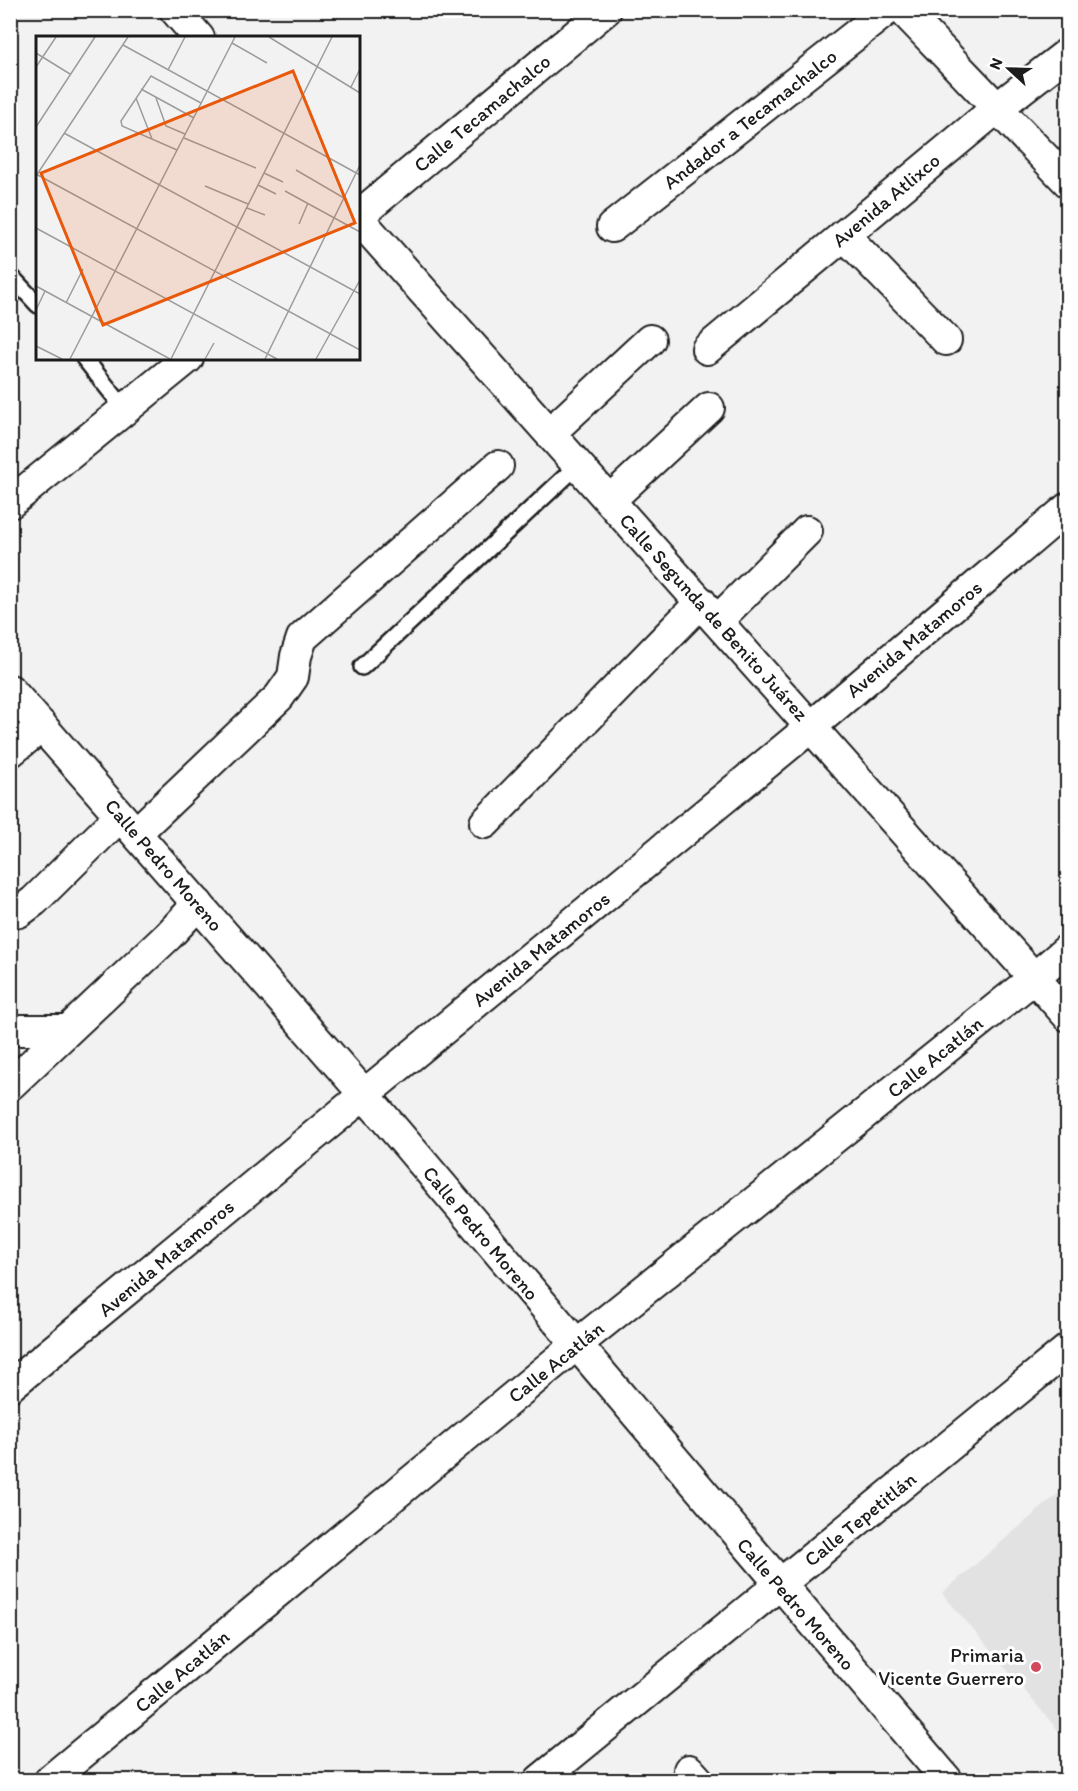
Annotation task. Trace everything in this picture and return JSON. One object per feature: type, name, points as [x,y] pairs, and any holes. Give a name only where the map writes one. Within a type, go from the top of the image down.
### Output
[{"type":"street","points":[[176,10],[197,36]]},
{"type":"street","name":"Calle Tecamachalco","points":[[360,215],[606,10]]},
{"type":"street","name":"Andador a Tecamachalco","points":[[612,227],[887,10]]},
{"type":"street","points":[[903,10],[1068,182]]},
{"type":"street","name":"Avenida Atlixco","points":[[707,349],[997,108],[1068,53]]},
{"type":"street","name":"Calle Segunda de Benito Juárez","points":[[360,219],[1068,1016]]},
{"type":"street","points":[[844,235],[946,340]]},
{"type":"street","points":[[550,433],[650,340]]},
{"type":"street","points":[[10,503],[126,411],[186,360]]},
{"type":"street","points":[[610,500],[709,408]]},
{"type":"street","points":[[10,914],[19,912],[34,901],[279,697],[293,677],[302,638],[498,466]]},
{"type":"street","name":"Avenida Matamoros","points":[[10,1386],[812,726],[1068,508]]},
{"type":"street","points":[[485,823],[709,612],[807,531]]},
{"type":"street","name":"Calle Pedro Moreno","points":[[10,690],[364,1094],[947,1780]]},
{"type":"street","points":[[10,752],[42,726]]},
{"type":"street","points":[[10,1085],[168,936],[198,904]]},
{"type":"street","name":"Calle Acatlán","points":[[50,1780],[576,1345],[1068,949]]},
{"type":"street","points":[[10,1030],[67,1030]]},
{"type":"street","name":"Calle Tepetitlán","points":[[540,1780],[1068,1349]]},
{"type":"lane","points":[[10,275],[36,303]]},
{"type":"lane","points":[[86,360],[126,411]]},
{"type":"lane","points":[[362,667],[578,465]]},
{"type":"shaded area","name":"Primaria Vicente Guerrero","points":[[1067,1486],[1067,1741],[942,1593]]},
{"type":"place","name":"Primaria Vicente Guerrero","points":[[1036,1667]]}]
